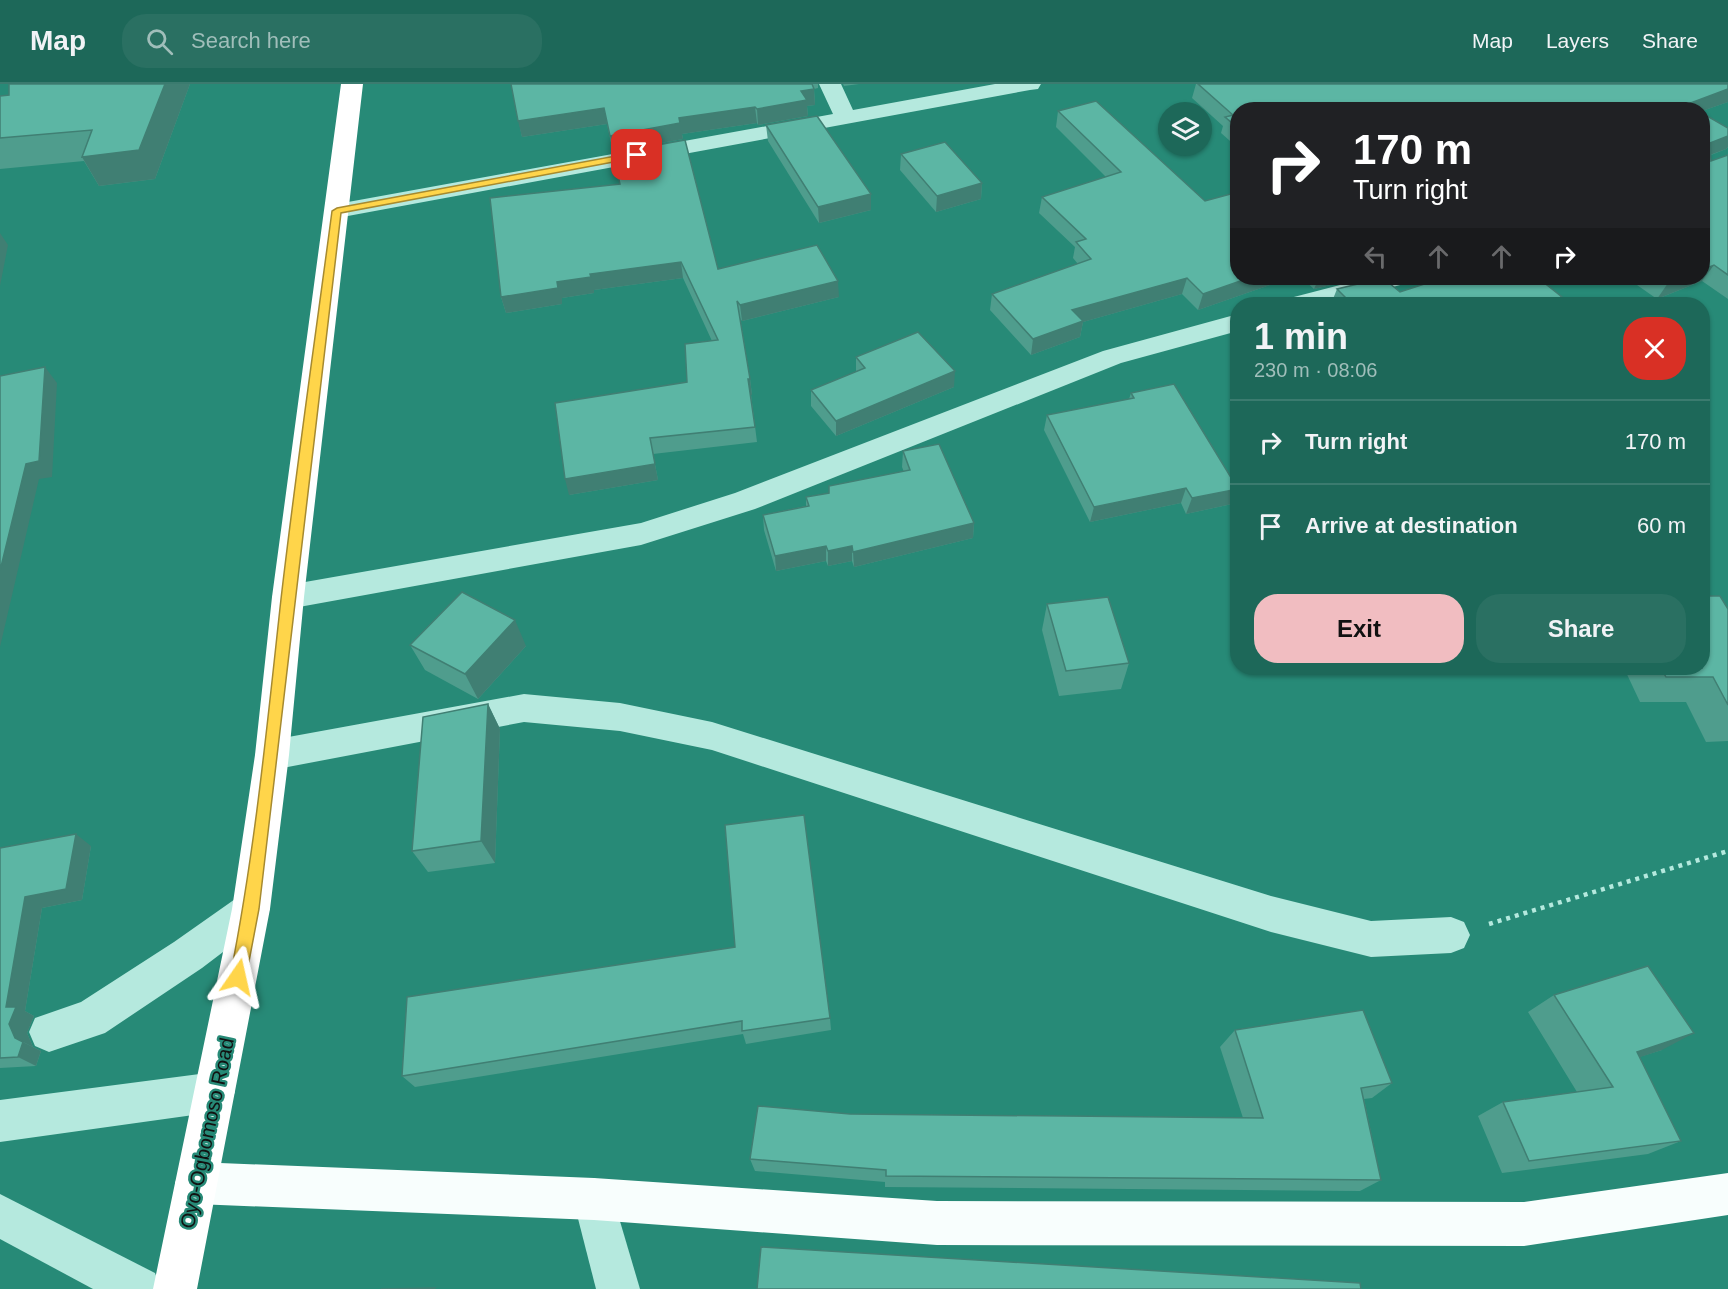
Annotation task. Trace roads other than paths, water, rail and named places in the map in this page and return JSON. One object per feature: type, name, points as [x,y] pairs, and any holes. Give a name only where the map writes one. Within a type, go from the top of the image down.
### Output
[{"type":"highway","name":"Oyo-Ogbomoso Road","points":[[175,1289],[251,909],[272,755],[288,597],[352,84]]},
{"type":"main road","points":[[196,1183],[594,1199],[937,1223],[1524,1224],[1728,1194]]},
{"type":"street","points":[[830,84],[845,117]]},
{"type":"street","points":[[337,211],[1030,84]]},
{"type":"street","points":[[1325,297],[1369,285]]},
{"type":"street","points":[[288,597],[641,534],[745,501],[1112,357],[1230,324]]},
{"type":"street","points":[[272,755],[524,708],[620,717],[712,736],[1271,914],[1371,939],[1451,935]]},
{"type":"street","points":[[48,1032],[91,1019],[188,955],[251,909]]},
{"type":"street","points":[[0,1121],[216,1092]]},
{"type":"street","points":[[594,1199],[618,1289]]},
{"type":"street","points":[[0,1216],[139,1289]]}]
